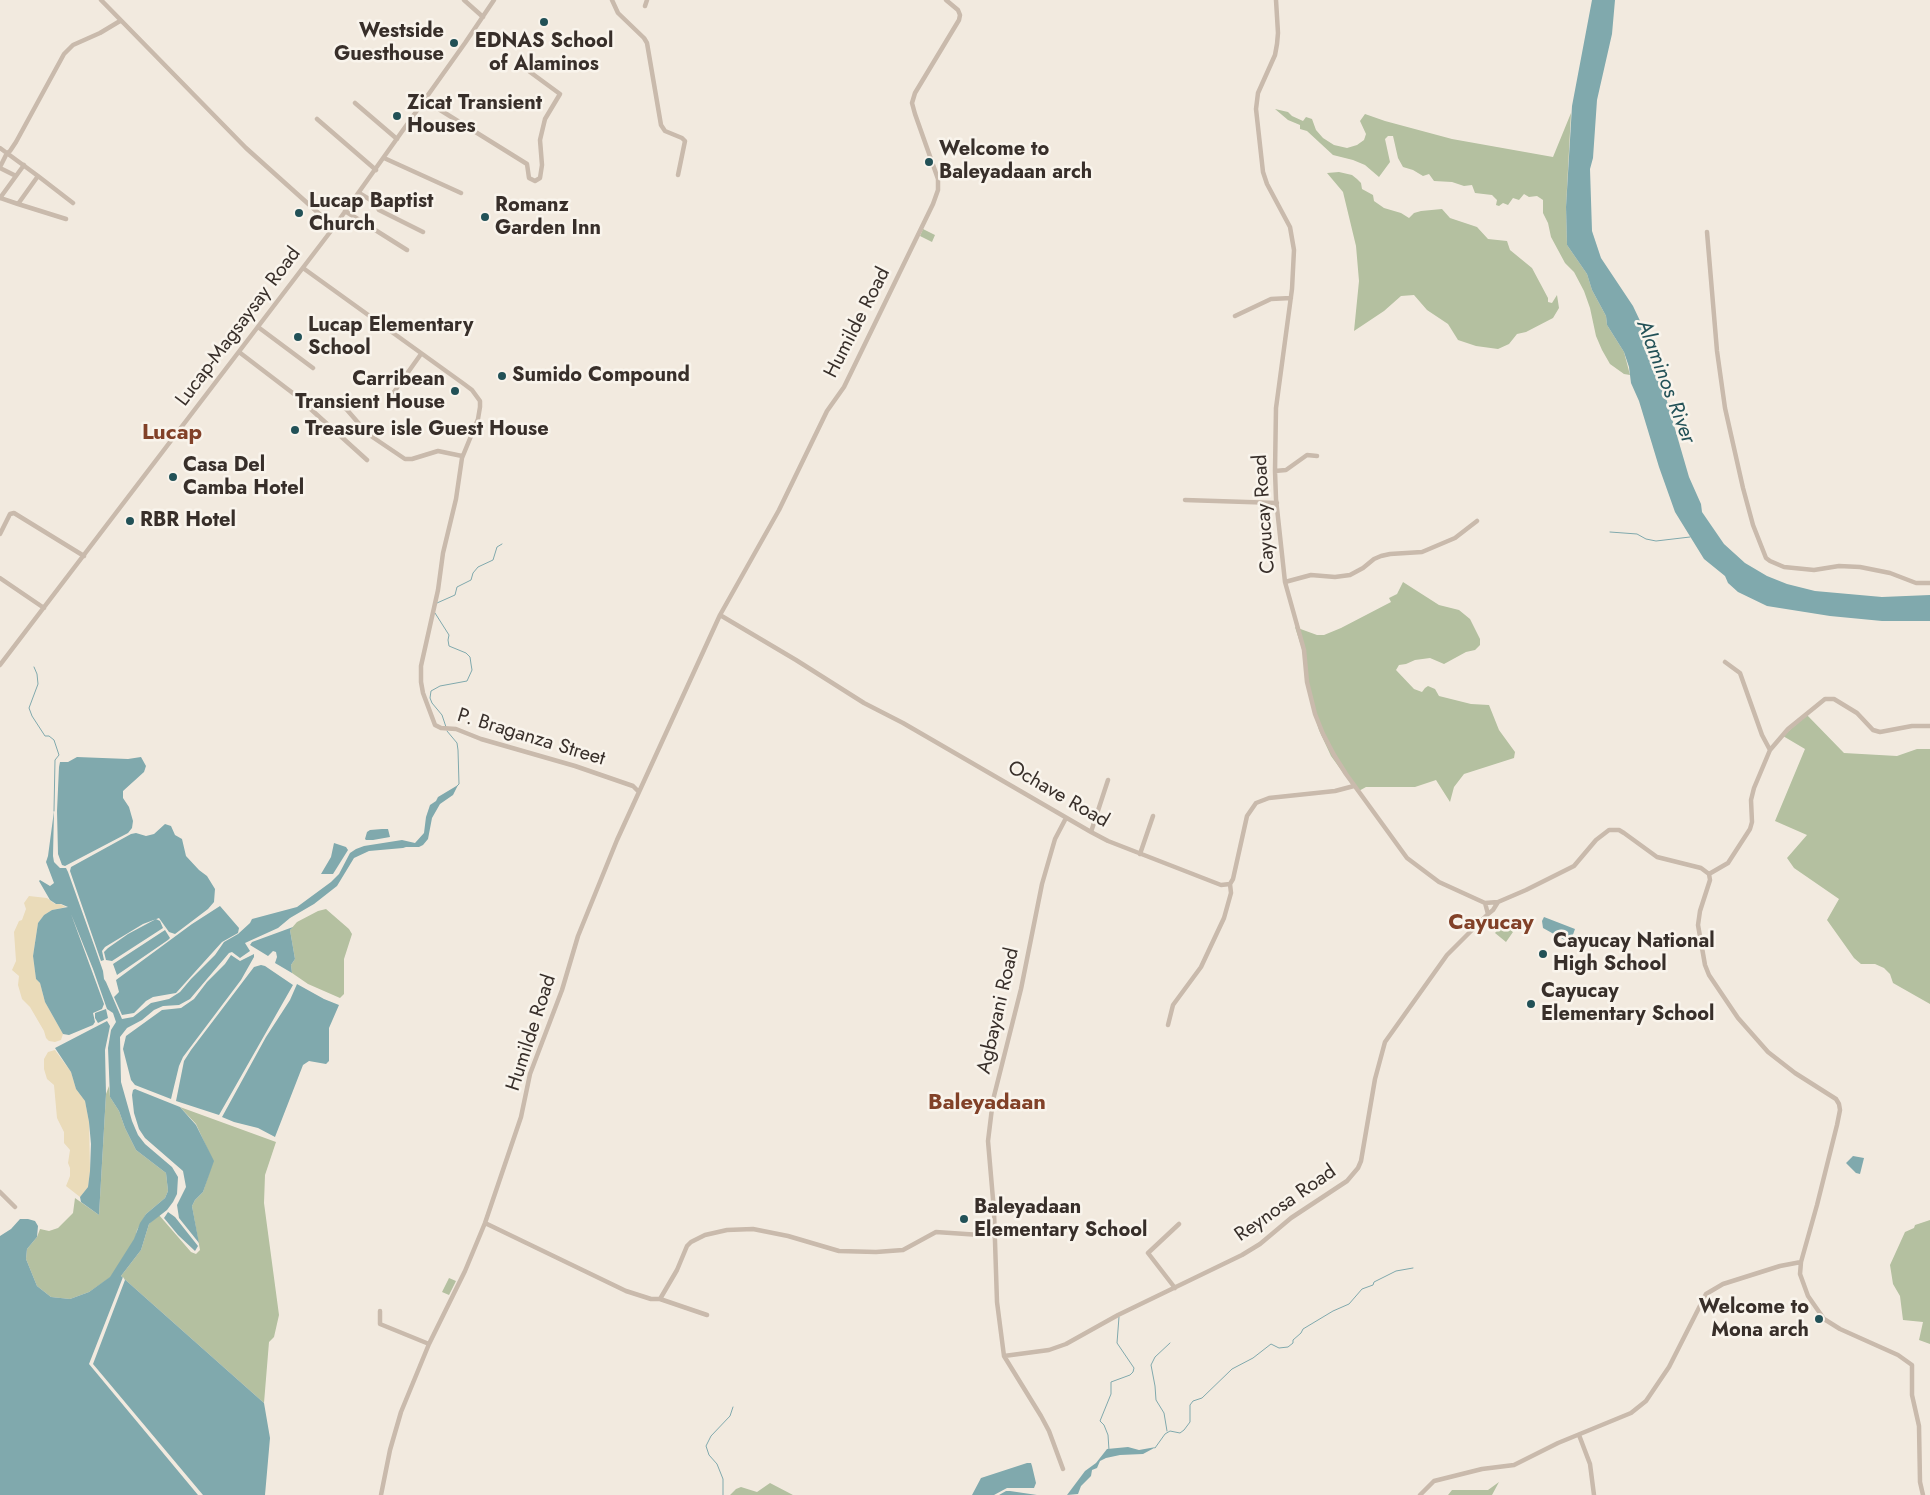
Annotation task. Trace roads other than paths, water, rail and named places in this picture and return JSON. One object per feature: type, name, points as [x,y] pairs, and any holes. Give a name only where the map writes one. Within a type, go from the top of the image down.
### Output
[{"type":"street","points":[[100,0],[246,148],[334,227]]},
{"type":"street","points":[[464,0],[483,17]]},
{"type":"street","name":"Lucap-Magsaysay Road","points":[[0,665],[346,211],[494,0]]},
{"type":"street","points":[[612,0],[618,12],[647,43],[662,127],[665,131],[685,141],[678,175]]},
{"type":"street","points":[[645,6],[647,0]]},
{"type":"street","name":"Humilde Road","points":[[381,1495],[394,1433],[409,1391],[485,1224],[521,1117],[530,1074],[562,990],[578,936],[638,791],[720,615],[760,546],[827,411],[844,387],[933,204],[939,184],[937,174],[914,114],[912,99],[959,20],[958,10],[946,0]]},
{"type":"street","name":"Cayucay Road","points":[[1276,0],[1278,44],[1258,93],[1256,120],[1263,172],[1267,184],[1290,227],[1294,243],[1291,298],[1276,408],[1275,471],[1277,503],[1285,582],[1304,650],[1307,682],[1315,714],[1334,755],[1354,786],[1407,858],[1440,882],[1485,903],[1498,902],[1540,884],[1574,866],[1596,840],[1609,830],[1619,830],[1657,857],[1701,868],[1709,874]]},
{"type":"street","points":[[16,176],[0,168],[7,152],[10,151],[16,142],[64,54],[73,45],[100,33],[120,21]]},
{"type":"street","points":[[424,100],[526,164],[529,178],[535,181],[540,178],[542,165],[540,140],[545,119],[560,94],[530,72]]},
{"type":"street","points":[[355,103],[397,139]]},
{"type":"street","points":[[317,120],[376,170]]},
{"type":"street","points":[[0,148],[73,203]]},
{"type":"street","points":[[384,158],[461,193]]},
{"type":"street","points":[[24,165],[0,198],[66,219]]},
{"type":"street","points":[[18,204],[38,176]]},
{"type":"street","points":[[359,193],[374,202],[379,210],[423,232]]},
{"type":"street","points":[[346,211],[407,250]]},
{"type":"street","points":[[1707,232],[1714,326],[1725,408],[1743,488],[1766,558],[1770,562],[1784,567],[1814,570],[1839,566],[1860,567],[1890,573],[1916,583],[1930,583]]},
{"type":"street","points":[[303,268],[421,354],[394,392]]},
{"type":"street","points":[[1235,316],[1271,299],[1291,298]]},
{"type":"street","points":[[258,327],[313,368]]},
{"type":"street","points":[[239,352],[294,394],[367,460]]},
{"type":"street","name":"P. Braganza Street","points":[[421,354],[472,390],[480,401],[478,419],[462,456],[456,499],[420,673],[423,693],[434,723],[436,727],[450,728],[612,778],[633,786],[638,791]]},
{"type":"street","points":[[341,403],[368,434],[406,459],[438,451],[462,456]]},
{"type":"street","points":[[1275,471],[1286,470],[1307,455],[1317,456]]},
{"type":"street","points":[[1185,500],[1277,503]]},
{"type":"street","points":[[0,534],[10,514],[14,513],[84,556]]},
{"type":"street","points":[[1285,582],[1311,574],[1335,577],[1350,575],[1381,556],[1422,552],[1455,538],[1477,521]]},
{"type":"street","points":[[0,578],[44,608]]},
{"type":"street","name":"Ochave Road","points":[[720,615],[856,698],[903,723],[1090,832],[1217,884],[1230,884]]},
{"type":"street","points":[[1725,662],[1740,672],[1762,735],[1770,750]]},
{"type":"street","points":[[1923,1495],[1920,1482],[1920,1426],[1912,1395],[1912,1365],[1824,1319],[1808,1296],[1800,1274],[1801,1262],[1817,1205],[1840,1107],[1836,1099],[1795,1073],[1768,1052],[1738,1018],[1709,975],[1705,965],[1698,925],[1700,911],[1710,880],[1709,874],[1728,863],[1750,829],[1752,822],[1751,800],[1754,788],[1770,750],[1788,729],[1828,698],[1834,699],[1857,713],[1873,730],[1880,732],[1912,726],[1930,726]]},
{"type":"street","points":[[1090,832],[1108,780]]},
{"type":"street","points":[[1168,1025],[1172,1004],[1204,962],[1221,925],[1232,893],[1230,884],[1234,875],[1247,816],[1256,803],[1265,799],[1335,791],[1354,786]]},
{"type":"street","points":[[1140,854],[1154,816]]},
{"type":"street","name":"Agbayani Road","points":[[1063,1469],[1041,1416],[1004,1356],[998,1302],[988,1141],[993,1100],[1021,989],[1042,884],[1055,839],[1066,818]]},
{"type":"street","name":"Reynosa Road","points":[[1004,1356],[1040,1352],[1056,1348],[1118,1315],[1251,1250],[1291,1218],[1343,1184],[1353,1175],[1361,1161],[1375,1079],[1385,1042],[1447,955],[1493,910],[1498,902]]},
{"type":"street","points":[[1485,903],[1488,914]]},
{"type":"street","points":[[0,1192],[15,1207]]},
{"type":"street","points":[[485,1224],[626,1292],[651,1299],[660,1299],[707,1316]]},
{"type":"street","points":[[1175,1288],[1148,1253],[1179,1224]]},
{"type":"street","points":[[660,1299],[677,1270],[687,1246],[705,1234],[727,1230],[753,1229],[788,1236],[839,1250],[876,1252],[903,1250],[936,1232],[995,1236]]},
{"type":"street","points":[[1420,1495],[1434,1481],[1482,1469],[1514,1465],[1623,1417],[1638,1408],[1646,1401],[1673,1360],[1706,1294],[1723,1284],[1780,1266],[1801,1262]]},
{"type":"street","points":[[380,1311],[380,1324],[429,1344]]},
{"type":"street","points":[[1579,1435],[1590,1464],[1594,1495]]},
{"type":"water","points":[[1592,0],[1615,0],[1612,34],[1597,100],[1593,158],[1590,169],[1592,231],[1601,258],[1633,306],[1642,325],[1655,360],[1689,477],[1701,504],[1702,512],[1724,544],[1745,563],[1767,576],[1787,584],[1815,591],[1882,597],[1930,595],[1930,621],[1882,621],[1830,616],[1767,606],[1738,592],[1728,583],[1725,576],[1704,559],[1675,512],[1639,401],[1631,383],[1629,367],[1624,352],[1607,325],[1606,316],[1592,290],[1587,274],[1567,245],[1566,207],[1572,106]]},
{"type":"water","points":[[77,757],[128,759],[141,757],[146,766],[144,772],[123,791],[123,798],[129,807],[133,821],[132,828],[128,833],[65,866],[62,865],[58,854],[59,767],[60,762],[68,762]]},
{"type":"water","points":[[458,785],[453,795],[440,804],[432,818],[428,839],[423,845],[419,847],[369,851],[354,858],[337,886],[278,928],[245,943],[250,951],[240,958],[232,952],[229,953],[190,999],[179,1005],[163,1006],[154,1010],[142,1020],[127,1028],[120,1037],[121,1082],[132,1121],[138,1135],[145,1144],[172,1167],[178,1177],[177,1194],[173,1202],[167,1210],[149,1224],[141,1250],[121,1276],[264,1403],[270,1438],[265,1495],[0,1495],[0,1236],[11,1229],[20,1219],[35,1221],[38,1226],[37,1237],[27,1249],[26,1259],[37,1286],[51,1297],[70,1299],[89,1292],[110,1277],[134,1239],[140,1223],[146,1214],[165,1198],[168,1191],[166,1173],[136,1150],[119,1111],[110,1097],[108,1048],[111,1030],[116,1022],[113,1013],[107,1009],[71,914],[104,1004],[102,1009],[93,1013],[95,1022],[93,1025],[69,1035],[63,1034],[45,1002],[40,983],[36,979],[33,956],[38,923],[44,915],[52,910],[68,907],[56,904],[50,900],[39,881],[50,886],[54,883],[46,862],[54,811],[54,862],[60,868],[66,868],[68,872],[103,971],[104,979],[122,1019],[133,1017],[151,1003],[169,999],[180,992],[215,955],[224,942],[238,934],[252,919],[297,907],[331,882],[339,874],[350,853],[356,849],[402,840],[415,843],[424,833],[430,805],[438,797]]},
{"type":"water","points":[[165,824],[171,826],[175,835],[182,839],[186,856],[207,876],[215,889],[214,902],[208,909],[175,934],[169,932],[159,918],[143,924],[105,947],[102,951],[104,960],[101,961],[70,871],[71,867],[131,834],[136,833],[146,836],[154,834]]},
{"type":"water","points":[[388,829],[390,837],[373,840],[365,839],[367,832],[370,830]]},
{"type":"water","points":[[334,843],[346,847],[348,850],[333,874],[321,874],[331,857]]},
{"type":"water","points":[[220,906],[239,928],[238,933],[222,942],[176,993],[153,997],[134,1013],[122,1015],[114,997],[119,992],[116,980],[192,924]]},
{"type":"water","points":[[1544,917],[1575,929],[1570,943],[1543,928],[1542,921]]},
{"type":"water","points":[[156,919],[160,921],[163,928],[112,961],[106,960],[104,952],[108,948],[128,934]]},
{"type":"water","points":[[293,927],[290,930],[295,959],[291,965],[292,973],[275,963],[276,952],[273,951],[268,956],[250,945],[252,942]]},
{"type":"water","points":[[165,930],[170,938],[168,940],[117,975],[113,964]]},
{"type":"water","points":[[254,954],[241,980],[183,1057],[171,1099],[135,1085],[131,1080],[123,1049],[126,1036],[162,1010],[181,1008],[194,999],[231,955],[240,961]]},
{"type":"water","points":[[261,965],[293,985],[219,1115],[176,1101],[184,1061],[254,967]]},
{"type":"water","points":[[297,984],[339,1005],[329,1028],[329,1061],[326,1064],[309,1061],[303,1065],[275,1137],[258,1128],[222,1117],[266,1037],[290,1000]]},
{"type":"water","points":[[106,1009],[108,1018],[98,1023],[95,1013]]},
{"type":"water","points":[[107,1021],[110,1026],[105,1050],[106,1094],[99,1215],[81,1202],[80,1197],[88,1187],[90,1171],[91,1144],[85,1101],[76,1089],[71,1072],[55,1048]]},
{"type":"water","points":[[135,1089],[180,1107],[196,1125],[214,1161],[203,1192],[192,1206],[199,1243],[179,1218],[177,1205],[186,1187],[183,1171],[145,1138],[139,1129],[134,1113],[132,1095]]},
{"type":"water","points":[[1853,1156],[1864,1158],[1860,1174],[1856,1173],[1846,1163]]},
{"type":"water","points":[[168,1212],[175,1217],[198,1246],[195,1251],[164,1218]]},
{"type":"water","points":[[1128,1447],[1139,1450],[1156,1447],[1143,1454],[1120,1455],[1100,1461],[1097,1468],[1092,1470],[1091,1476],[1081,1486],[1078,1494],[1067,1495],[1085,1471],[1096,1463],[1107,1449]]},
{"type":"water","points":[[1031,1463],[1032,1466],[1036,1483],[1034,1488],[1007,1488],[994,1495],[972,1495],[981,1478]]},
{"type":"water","points":[[1010,1491],[1037,1495],[999,1495]]},
{"type":"waterway","points":[[1610,532],[1637,534],[1646,539],[1656,541],[1690,537]]},
{"type":"waterway","points":[[437,603],[455,595],[457,587],[471,580],[473,573],[478,567],[493,560],[497,547],[502,544]]},
{"type":"waterway","points":[[435,613],[449,635],[449,646],[466,653],[470,657],[472,670],[467,681],[440,686],[431,691],[430,698],[432,703],[442,715],[446,727]]},
{"type":"waterway","points":[[34,667],[38,684],[29,708],[45,736],[49,736],[54,740],[59,755],[55,760],[54,811]]},
{"type":"waterway","points":[[447,731],[457,743],[459,784],[456,787]]},
{"type":"waterway","points":[[1155,1448],[1165,1434],[1170,1431],[1180,1433],[1184,1430],[1190,1422],[1190,1405],[1193,1401],[1202,1398],[1232,1369],[1253,1358],[1271,1344],[1279,1348],[1288,1347],[1303,1329],[1349,1304],[1362,1289],[1373,1285],[1374,1282],[1396,1271],[1413,1268]]},
{"type":"waterway","points":[[1109,1450],[1108,1435],[1100,1421],[1111,1394],[1111,1382],[1130,1375],[1134,1368],[1117,1343],[1119,1317]]},
{"type":"waterway","points":[[1167,1431],[1164,1413],[1156,1400],[1151,1365],[1155,1357],[1170,1343]]},
{"type":"waterway","points":[[723,1495],[723,1479],[717,1464],[709,1455],[706,1446],[711,1436],[730,1416],[733,1407]]},
{"type":"place","name":"EDNAS School of Alaminos","points":[[544,22]]},
{"type":"place","name":"Westside Guesthouse","points":[[454,43]]},
{"type":"place","name":"Zicat Transient Houses","points":[[397,116]]},
{"type":"place","name":"Welcome to Baleyadaan arch","points":[[929,162]]},
{"type":"place","name":"Lucap Baptist Church","points":[[299,213]]},
{"type":"place","name":"Romanz Garden Inn","points":[[485,217]]},
{"type":"place","name":"Lucap Elementary School","points":[[298,337]]},
{"type":"place","name":"Sumido Compound","points":[[502,376]]},
{"type":"place","name":"Carribean Transient House","points":[[455,391]]},
{"type":"place","name":"Treasure isle Guest House","points":[[295,430]]},
{"type":"place","name":"Casa Del Camba Hotel","points":[[173,477]]},
{"type":"place","name":"RBR Hotel","points":[[130,521]]},
{"type":"place","name":"Cayucay National High School","points":[[1543,954]]},
{"type":"place","name":"Cayucay Elementary School","points":[[1531,1004]]},
{"type":"place","name":"Baleyadaan Elementary School","points":[[964,1219]]},
{"type":"place","name":"Welcome to Mona arch","points":[[1819,1319]]},
{"type":"district","name":"Lucap","points":[[172,434]]},
{"type":"district","name":"Cayucay","points":[[1491,924]]},
{"type":"district","name":"Baleyadaan","points":[[987,1104]]},
{"type":"water label","name":"Alaminos River","points":[[1665,382]]}]
